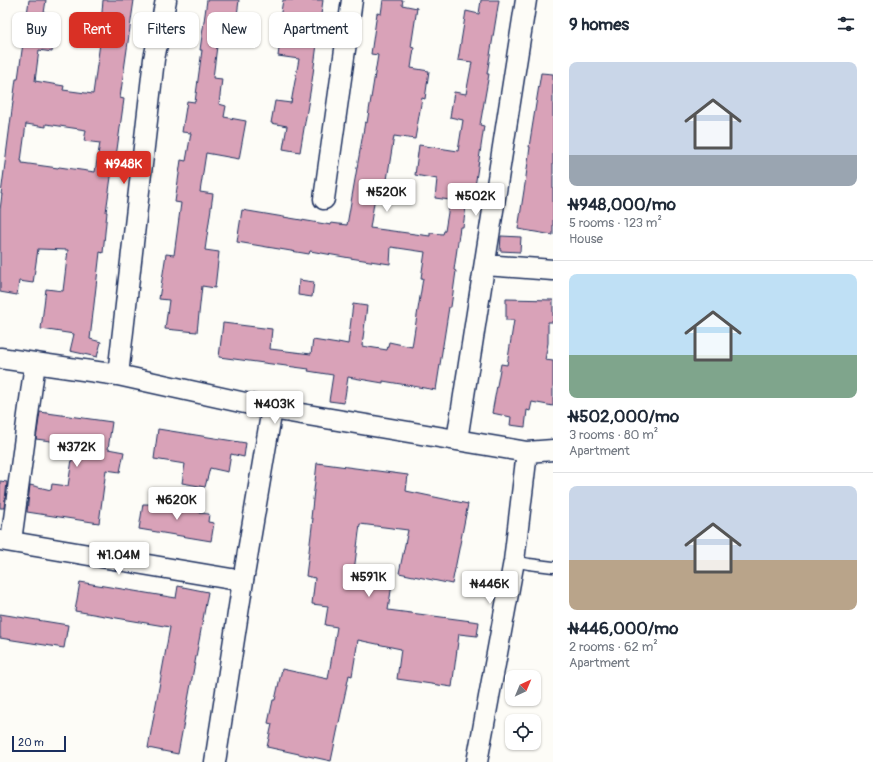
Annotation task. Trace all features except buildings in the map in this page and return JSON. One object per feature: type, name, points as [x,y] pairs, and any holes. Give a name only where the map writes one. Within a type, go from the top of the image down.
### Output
[{"type":"street","points":[[118,375],[154,59],[166,0]]},
{"type":"street","points":[[324,199],[352,0]]},
{"type":"street","points":[[457,440],[526,0]]},
{"type":"street","points":[[485,265],[553,270]]},
{"type":"street","points":[[0,358],[118,375],[272,408],[527,452],[553,450]]},
{"type":"street","points":[[35,363],[5,540],[243,580]]},
{"type":"street","points":[[215,762],[243,580],[272,408]]},
{"type":"street","points":[[477,762],[514,561],[527,452]]},
{"type":"lane","points":[[514,561],[553,567]]}]
